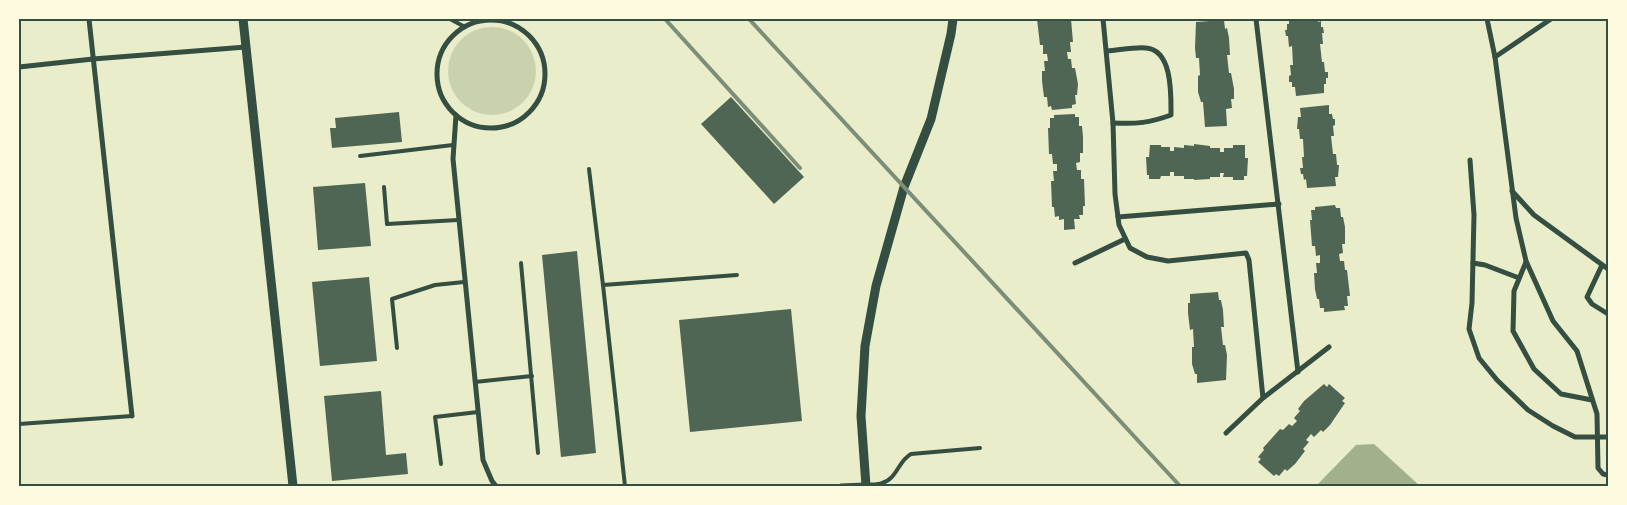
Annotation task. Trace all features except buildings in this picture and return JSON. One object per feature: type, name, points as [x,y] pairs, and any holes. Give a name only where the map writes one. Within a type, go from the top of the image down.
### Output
[{"type":"street","points":[[89,19],[132,416]]},
{"type":"street","points":[[243,19],[293,486]]},
{"type":"street","points":[[842,486],[866,486],[861,416],[865,346],[876,286],[904,187],[930,119],[953,19]]},
{"type":"street","points":[[1104,19],[1114,123],[1115,194],[1119,225],[1130,248],[1147,257],[1168,261],[1246,253],[1249,260],[1263,398]]},
{"type":"street","points":[[1256,19],[1298,372]]},
{"type":"street","points":[[1487,19],[1496,57],[1516,218],[1526,261],[1553,321],[1577,351],[1597,414],[1598,468],[1603,474],[1608,476]]},
{"type":"street","points":[[1496,57],[1551,19]]},
{"type":"street","points":[[482,21],[500,21],[517,26],[531,38],[541,53],[545,71],[543,89],[536,105],[523,118],[507,126],[488,128],[471,124],[456,115],[445,102],[438,86],[438,68],[442,52],[451,38],[465,27],[482,21]]},
{"type":"street","points":[[19,67],[246,47]]},
{"type":"street","points":[[1107,51],[1148,48],[1163,57],[1170,78],[1172,115],[1152,122],[1114,123]]},
{"type":"street","points":[[456,115],[453,159],[483,460],[496,486]]},
{"type":"street","points":[[1470,160],[1474,215],[1469,329],[1479,358],[1497,380],[1528,410],[1574,437],[1598,438],[1608,436]]},
{"type":"street","points":[[1512,191],[1534,215],[1608,269]]},
{"type":"street","points":[[1118,216],[1279,204]]},
{"type":"street","points":[[1075,263],[1125,239]]},
{"type":"street","points":[[1526,261],[1514,291],[1513,331],[1534,369],[1561,394],[1592,400]]},
{"type":"street","points":[[1473,264],[1485,265],[1519,278]]},
{"type":"street","points":[[1602,265],[1587,297],[1592,304],[1608,314]]},
{"type":"street","points":[[1226,432],[1263,398],[1328,347]]},
{"type":"lane","points":[[450,19],[465,27]]},
{"type":"lane","points":[[360,156],[454,145]]},
{"type":"lane","points":[[589,169],[625,486]]},
{"type":"lane","points":[[384,187],[387,224],[458,220]]},
{"type":"lane","points":[[521,263],[538,453]]},
{"type":"lane","points":[[603,285],[737,274]]},
{"type":"lane","points":[[397,348],[392,299],[435,285],[464,282]]},
{"type":"lane","points":[[475,382],[532,376]]},
{"type":"lane","points":[[441,464],[435,417],[478,412]]},
{"type":"lane","points":[[19,424],[132,416]]},
{"type":"lane","points":[[866,486],[883,483],[892,478],[903,460],[911,454],[980,448]]},
{"type":"shaded area","points":[[492,27],[509,31],[523,40],[532,54],[536,71],[532,88],[523,102],[509,111],[492,115],[475,111],[461,102],[452,88],[448,71],[452,54],[461,40],[475,31]]},
{"type":"shaded area","points":[[1374,444],[1420,486],[1316,486],[1356,445]]},
{"type":"railway","points":[[665,19],[800,168]]},
{"type":"railway","points":[[749,19],[1180,486]]}]
